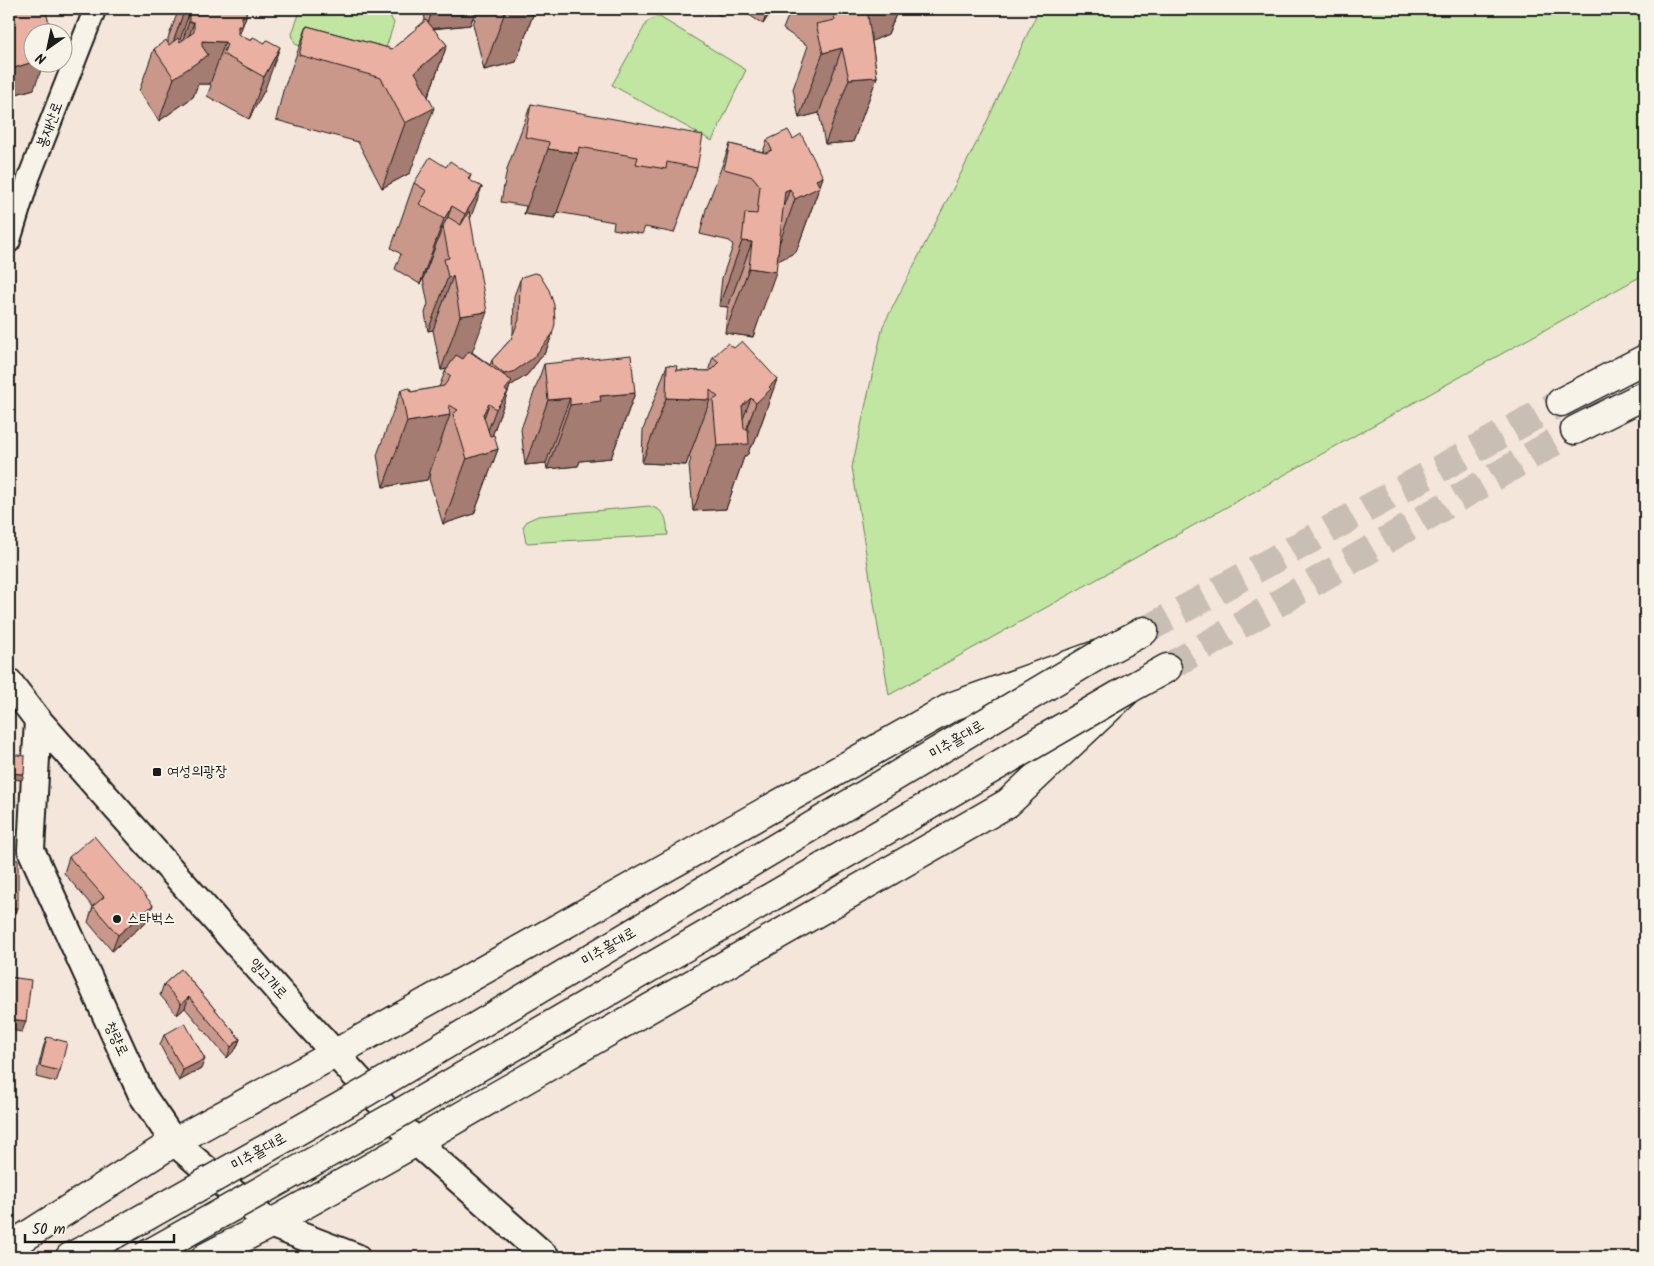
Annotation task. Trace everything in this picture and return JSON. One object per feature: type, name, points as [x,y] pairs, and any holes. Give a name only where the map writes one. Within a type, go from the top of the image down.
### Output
[{"type":"main road","points":[[1561,402],[1645,360]]},
{"type":"main road","points":[[1575,430],[1645,395]]},
{"type":"main road","name":"미추홀대로","points":[[70,1257],[115,1234],[368,1091],[1102,653],[1144,631]]},
{"type":"main road","points":[[9,1247],[174,1142],[336,1053],[952,706],[1102,653]]},
{"type":"main road","points":[[143,1257],[400,1113],[1167,668]]},
{"type":"main road","points":[[206,1257],[270,1224],[416,1142],[1008,804],[1129,689]]},
{"type":"street","name":"봉재산로","points":[[9,242],[29,177],[95,9]]},
{"type":"street","name":"앵고개로","points":[[9,682],[38,720],[416,1142],[546,1257]]},
{"type":"street","name":"청량로","points":[[38,720],[31,850],[142,1095],[174,1142],[270,1224],[356,1257]]},
{"type":"green space","points":[[301,9],[379,9],[388,12],[394,23],[380,67],[371,72],[295,44],[292,34]]},
{"type":"green space","points":[[1039,9],[1645,9],[1645,274],[889,695],[852,467],[883,326],[983,130]]},
{"type":"green space","points":[[658,16],[746,70],[712,141],[612,85],[647,22]]},
{"type":"green space","points":[[649,506],[659,510],[664,516],[668,535],[526,543],[523,527],[527,521],[538,516]]},
{"type":"building","points":[[9,9],[45,9],[49,22],[22,22],[22,65],[14,68],[9,49]]},
{"type":"building","points":[[183,9],[246,9],[246,16],[242,16],[242,26],[238,26],[238,34],[251,41],[253,37],[265,43],[267,40],[280,47],[264,77],[223,54],[227,45],[225,42],[202,41],[202,46],[208,55],[174,78],[154,49],[166,40],[169,45],[178,38],[180,42],[194,32],[194,22],[189,22],[189,14],[183,14]]},
{"type":"building","points":[[833,9],[867,9],[877,77],[849,79],[842,48],[823,53],[816,24],[835,20]]},
{"type":"building","points":[[426,20],[447,45],[415,72],[434,108],[405,123],[381,78],[299,55],[307,26],[392,49]]},
{"type":"building","points":[[531,104],[703,135],[697,168],[667,162],[666,169],[636,164],[638,157],[579,147],[578,153],[548,149],[549,142],[525,137]]},
{"type":"building","points":[[788,130],[793,139],[801,134],[823,177],[816,180],[820,187],[795,199],[790,189],[785,191],[776,272],[749,268],[752,242],[742,241],[745,213],[757,214],[760,186],[753,177],[724,169],[730,144],[766,153],[772,150],[767,140]]},
{"type":"building","points":[[430,157],[446,167],[450,161],[471,175],[468,179],[482,187],[465,214],[452,206],[444,219],[419,204],[427,191],[414,183]]},
{"type":"building","points":[[469,211],[487,312],[460,316],[453,276],[448,277],[444,259],[449,258],[443,226],[448,217],[461,225]]},
{"type":"building","points":[[534,273],[539,274],[549,290],[554,305],[555,324],[552,335],[532,359],[513,372],[504,374],[493,365],[492,360],[511,339],[519,320],[520,280],[522,277]]},
{"type":"building","points":[[742,341],[777,379],[769,387],[771,389],[756,403],[751,398],[742,406],[744,429],[748,429],[749,444],[717,446],[713,400],[718,397],[710,390],[710,400],[666,398],[667,365],[677,366],[676,370],[710,371],[719,362],[713,357],[728,343],[734,348]]},
{"type":"building","points":[[469,351],[512,381],[505,390],[508,392],[496,409],[489,404],[483,414],[490,436],[494,435],[498,449],[467,459],[453,414],[458,410],[449,405],[450,415],[407,422],[401,390],[410,388],[411,392],[444,386],[451,376],[445,372],[456,355],[463,359]]},
{"type":"building","points":[[631,355],[635,393],[600,396],[601,401],[570,405],[570,398],[548,400],[544,364]]},
{"type":"building","points":[[10,754],[25,756],[24,774],[9,773]]},
{"type":"building","points":[[9,788],[12,788],[9,826]]},
{"type":"building","points":[[94,836],[153,905],[118,935],[93,906],[104,897],[69,857]]},
{"type":"building","points":[[9,859],[18,860],[18,908],[9,907]]},
{"type":"building","points":[[181,969],[240,1039],[231,1047],[189,997],[181,1004],[164,984]]},
{"type":"building","points":[[9,977],[31,980],[26,1021],[9,1019]]},
{"type":"building","points":[[185,1023],[205,1059],[183,1070],[164,1035]]},
{"type":"building","points":[[47,1037],[67,1042],[60,1071],[40,1066]]},
{"type":"building","points":[[272,1254],[302,1254],[302,1257],[272,1257]]},
{"type":"tunnel","points":[[1144,631],[1561,402]]},
{"type":"tunnel","points":[[1167,668],[1575,430]]},
{"type":"place","name":"여성의광장","points":[[157,772]]},
{"type":"place","name":"스타벅스","points":[[117,919]]}]
